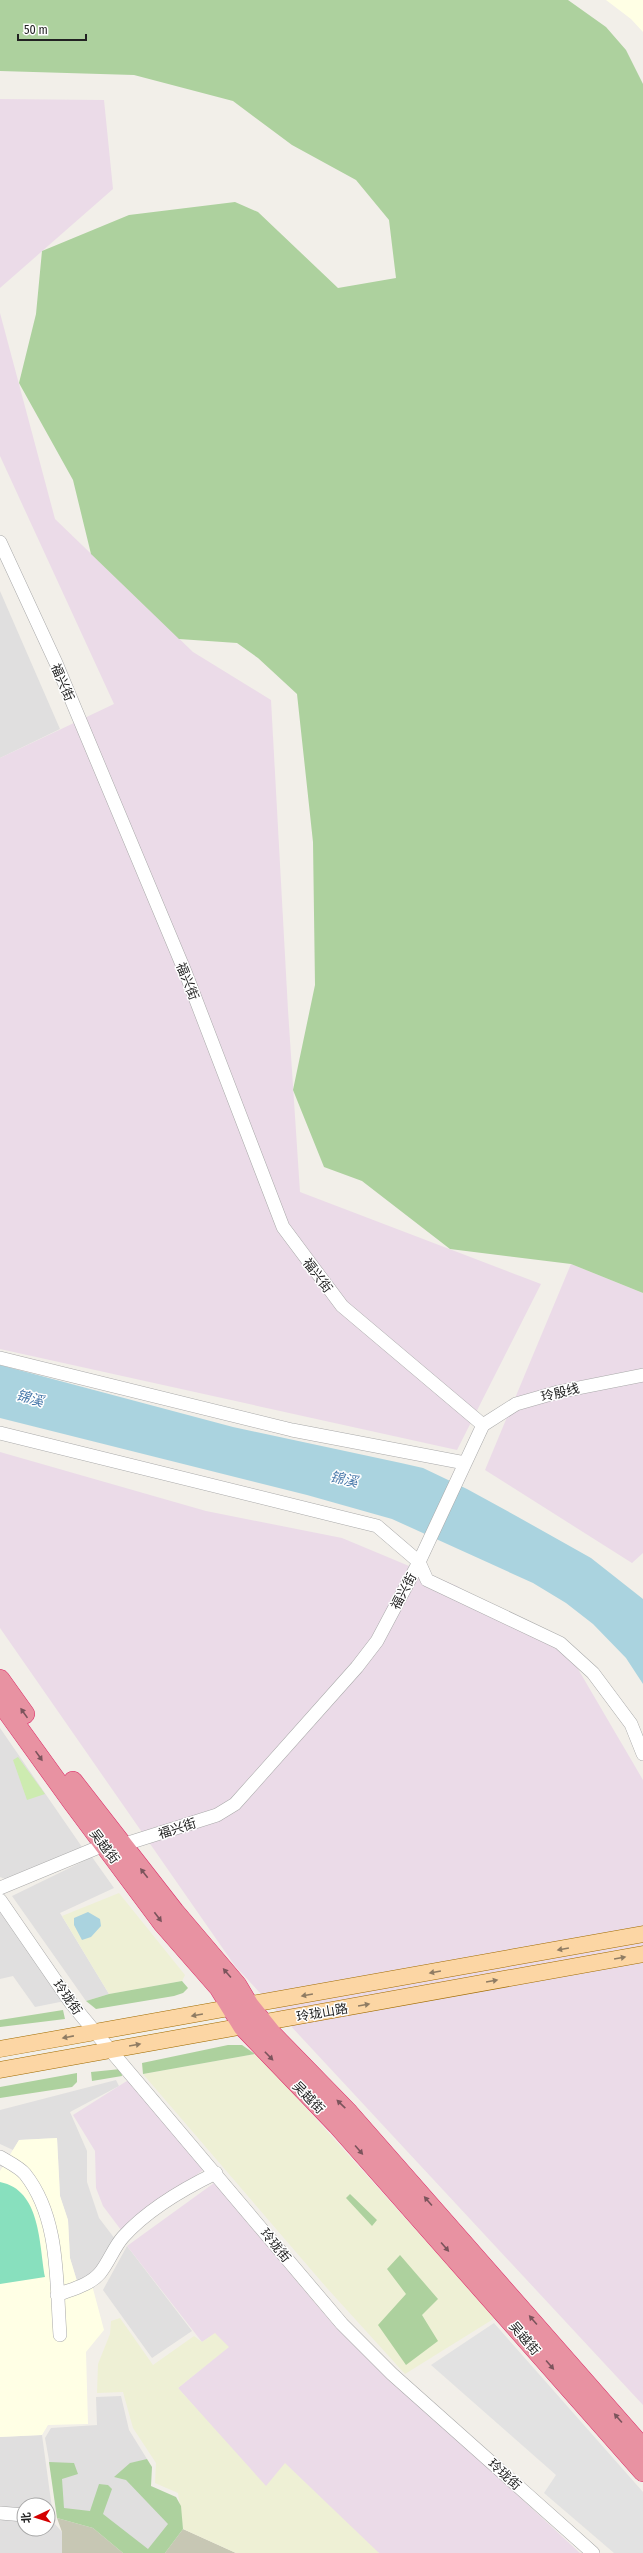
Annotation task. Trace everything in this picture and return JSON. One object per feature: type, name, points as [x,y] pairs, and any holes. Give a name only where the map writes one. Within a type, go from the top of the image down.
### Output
[{"type":"highway","name":"吴越街","points":[[0,1679],[80,1791],[113,1845]]},
{"type":"highway","name":"吴越街","points":[[0,1702],[113,1845],[175,1912],[237,1985],[243,2027],[337,2124],[643,2472]]},
{"type":"highway","name":"吴越街","points":[[240,2007],[263,2023],[360,2124],[643,2448]]},
{"type":"main road","name":"玲珑山路","points":[[0,2049],[643,1934]]},
{"type":"main road","name":"玲珑山路","points":[[0,2070],[643,1954]]},
{"type":"street","name":"福兴街","points":[[0,542],[56,662],[186,974],[283,1227],[342,1306],[484,1425],[427,1546],[376,1641],[357,1667],[235,1804],[217,1815],[113,1845],[0,1888]]},
{"type":"street","points":[[0,1358],[292,1430],[465,1463]]},
{"type":"street","name":"玲殷线","points":[[484,1425],[516,1404],[558,1392],[643,1375]]},
{"type":"street","points":[[0,1433],[377,1526],[419,1562],[427,1580],[560,1643],[593,1673],[631,1724],[643,1754]]},
{"type":"street","name":"玲珑街","points":[[0,1900],[72,2003],[95,2032],[216,2173],[342,2324],[392,2374],[593,2553]]},
{"type":"street","points":[[0,2157],[24,2173],[38,2193],[45,2211],[51,2230],[60,2335]]},
{"type":"street","points":[[57,2295],[82,2286],[94,2278],[100,2273],[122,2237],[138,2223],[190,2186],[216,2173]]},
{"type":"street","points":[[0,2513],[16,2514]]},
{"type":"shaded area","points":[[606,0],[643,0],[643,32],[631,19]]},
{"type":"shaded area","points":[[0,99],[104,100],[113,189],[0,288]]},
{"type":"shaded area","points":[[0,313],[55,519],[193,652],[271,700],[288,1010],[300,1192],[541,1284],[457,1450],[0,1349],[0,758],[114,704],[0,456]]},
{"type":"shaded area","points":[[0,591],[60,729],[0,758]]},
{"type":"shaded area","points":[[571,1264],[643,1293],[643,1553],[632,1563],[485,1470]]},
{"type":"shaded area","points":[[0,1452],[206,1511],[342,1538],[457,1586],[571,1657],[643,1780],[643,2405],[235,1966],[0,1628]]},
{"type":"shaded area","points":[[0,1728],[82,1847],[5,1879],[0,1877]]},
{"type":"shaded area","points":[[92,1857],[114,1888],[60,1913],[109,1994],[86,2001],[12,1896]]},
{"type":"shaded area","points":[[119,1893],[185,1975],[182,1981],[109,1994],[62,1916]]},
{"type":"shaded area","points":[[0,1906],[65,2001],[35,2007],[13,1976],[0,1979]]},
{"type":"shaded area","points":[[255,2054],[263,2060],[495,2318],[405,2374],[326,2287],[143,2074]]},
{"type":"shaded area","points":[[130,2079],[206,2168],[121,2230],[103,2206],[96,2188],[95,2151],[73,2115]]},
{"type":"shaded area","points":[[116,2080],[119,2086],[70,2112],[87,2151],[87,2182],[99,2218],[115,2239],[94,2272],[77,2281],[70,2258],[68,2220],[60,2196],[57,2138],[19,2140],[13,2150],[0,2144],[0,2110]]},
{"type":"shaded area","points":[[57,2138],[60,2196],[68,2220],[70,2258],[80,2291],[92,2285],[104,2330],[86,2352],[88,2424],[48,2425],[42,2435],[0,2437],[0,2171],[19,2140]]},
{"type":"shaded area","points":[[214,2183],[332,2323],[580,2553],[379,2553],[266,2488],[178,2388],[228,2347],[214,2334],[202,2342],[127,2246]]},
{"type":"shaded area","points":[[127,2246],[192,2331],[152,2358],[103,2290]]},
{"type":"shaded area","points":[[120,2318],[153,2365],[194,2336],[202,2342],[215,2333],[229,2347],[178,2388],[266,2486],[285,2463],[379,2553],[236,2553],[183,2529],[178,2493],[155,2483],[156,2463],[133,2428],[123,2392],[97,2393],[98,2364],[110,2334],[111,2321]]},
{"type":"shaded area","points":[[494,2323],[643,2492],[643,2553],[614,2553],[544,2493],[556,2475],[431,2365]]},
{"type":"shaded area","points":[[121,2396],[129,2430],[147,2459],[145,2481],[173,2511],[161,2553],[129,2553],[93,2525],[59,2516],[45,2438],[51,2428],[97,2425],[96,2397]]},
{"type":"shaded area","points":[[42,2435],[50,2497],[16,2497],[16,2537],[56,2537],[56,2525],[62,2532],[62,2553],[0,2553],[0,2437]]},
{"type":"shaded area","points":[[57,2518],[93,2528],[123,2553],[62,2553],[62,2532]]},
{"type":"shaded area","points":[[183,2529],[236,2553],[165,2553]]},
{"type":"green space","points":[[0,0],[568,0],[606,27],[626,50],[643,84],[643,1293],[571,1264],[450,1249],[362,1181],[324,1167],[293,1090],[315,985],[313,842],[297,694],[258,658],[237,643],[179,639],[91,554],[73,480],[19,383],[36,314],[42,251],[129,215],[235,202],[258,212],[338,288],[396,278],[389,220],[356,180],[292,145],[233,101],[134,75],[0,71]]},
{"type":"green space","points":[[18,1757],[45,1794],[27,1800],[13,1760]]},
{"type":"green space","points":[[182,1981],[188,1988],[183,1993],[174,1996],[96,2009],[86,2001],[109,1994]]},
{"type":"green space","points":[[63,2010],[65,2019],[0,2027],[0,2020]]},
{"type":"green space","points":[[228,2045],[242,2045],[255,2054],[143,2074],[142,2063]]},
{"type":"green space","points":[[121,2069],[122,2076],[92,2081],[91,2072]]},
{"type":"green space","points":[[77,2073],[77,2082],[72,2087],[0,2098],[0,2087]]},
{"type":"green space","points":[[0,2182],[13,2187],[23,2196],[31,2207],[36,2220],[39,2235],[45,2277],[0,2284]]},
{"type":"green space","points":[[350,2194],[377,2220],[372,2226],[346,2198]]},
{"type":"green space","points":[[400,2255],[438,2299],[422,2315],[438,2341],[406,2365],[378,2325],[406,2294],[387,2269]]},
{"type":"green space","points":[[147,2459],[152,2467],[151,2486],[176,2497],[181,2506],[183,2529],[165,2553],[123,2553],[93,2528],[57,2518],[56,2497],[54,2497],[49,2462],[74,2463],[78,2474],[62,2479],[64,2508],[90,2511],[99,2484],[108,2485],[112,2489],[103,2514],[148,2549],[168,2524],[126,2480],[114,2477],[130,2463]]},
{"type":"water","name":"锦溪","points":[[0,1365],[233,1427],[423,1468],[467,1489],[591,1558],[643,1599],[643,1684],[626,1658],[593,1624],[566,1603],[533,1583],[392,1519],[307,1495],[0,1418]]},
{"type":"water","points":[[88,1912],[100,1919],[101,1926],[91,1937],[82,1940],[74,1925],[74,1918]]}]
